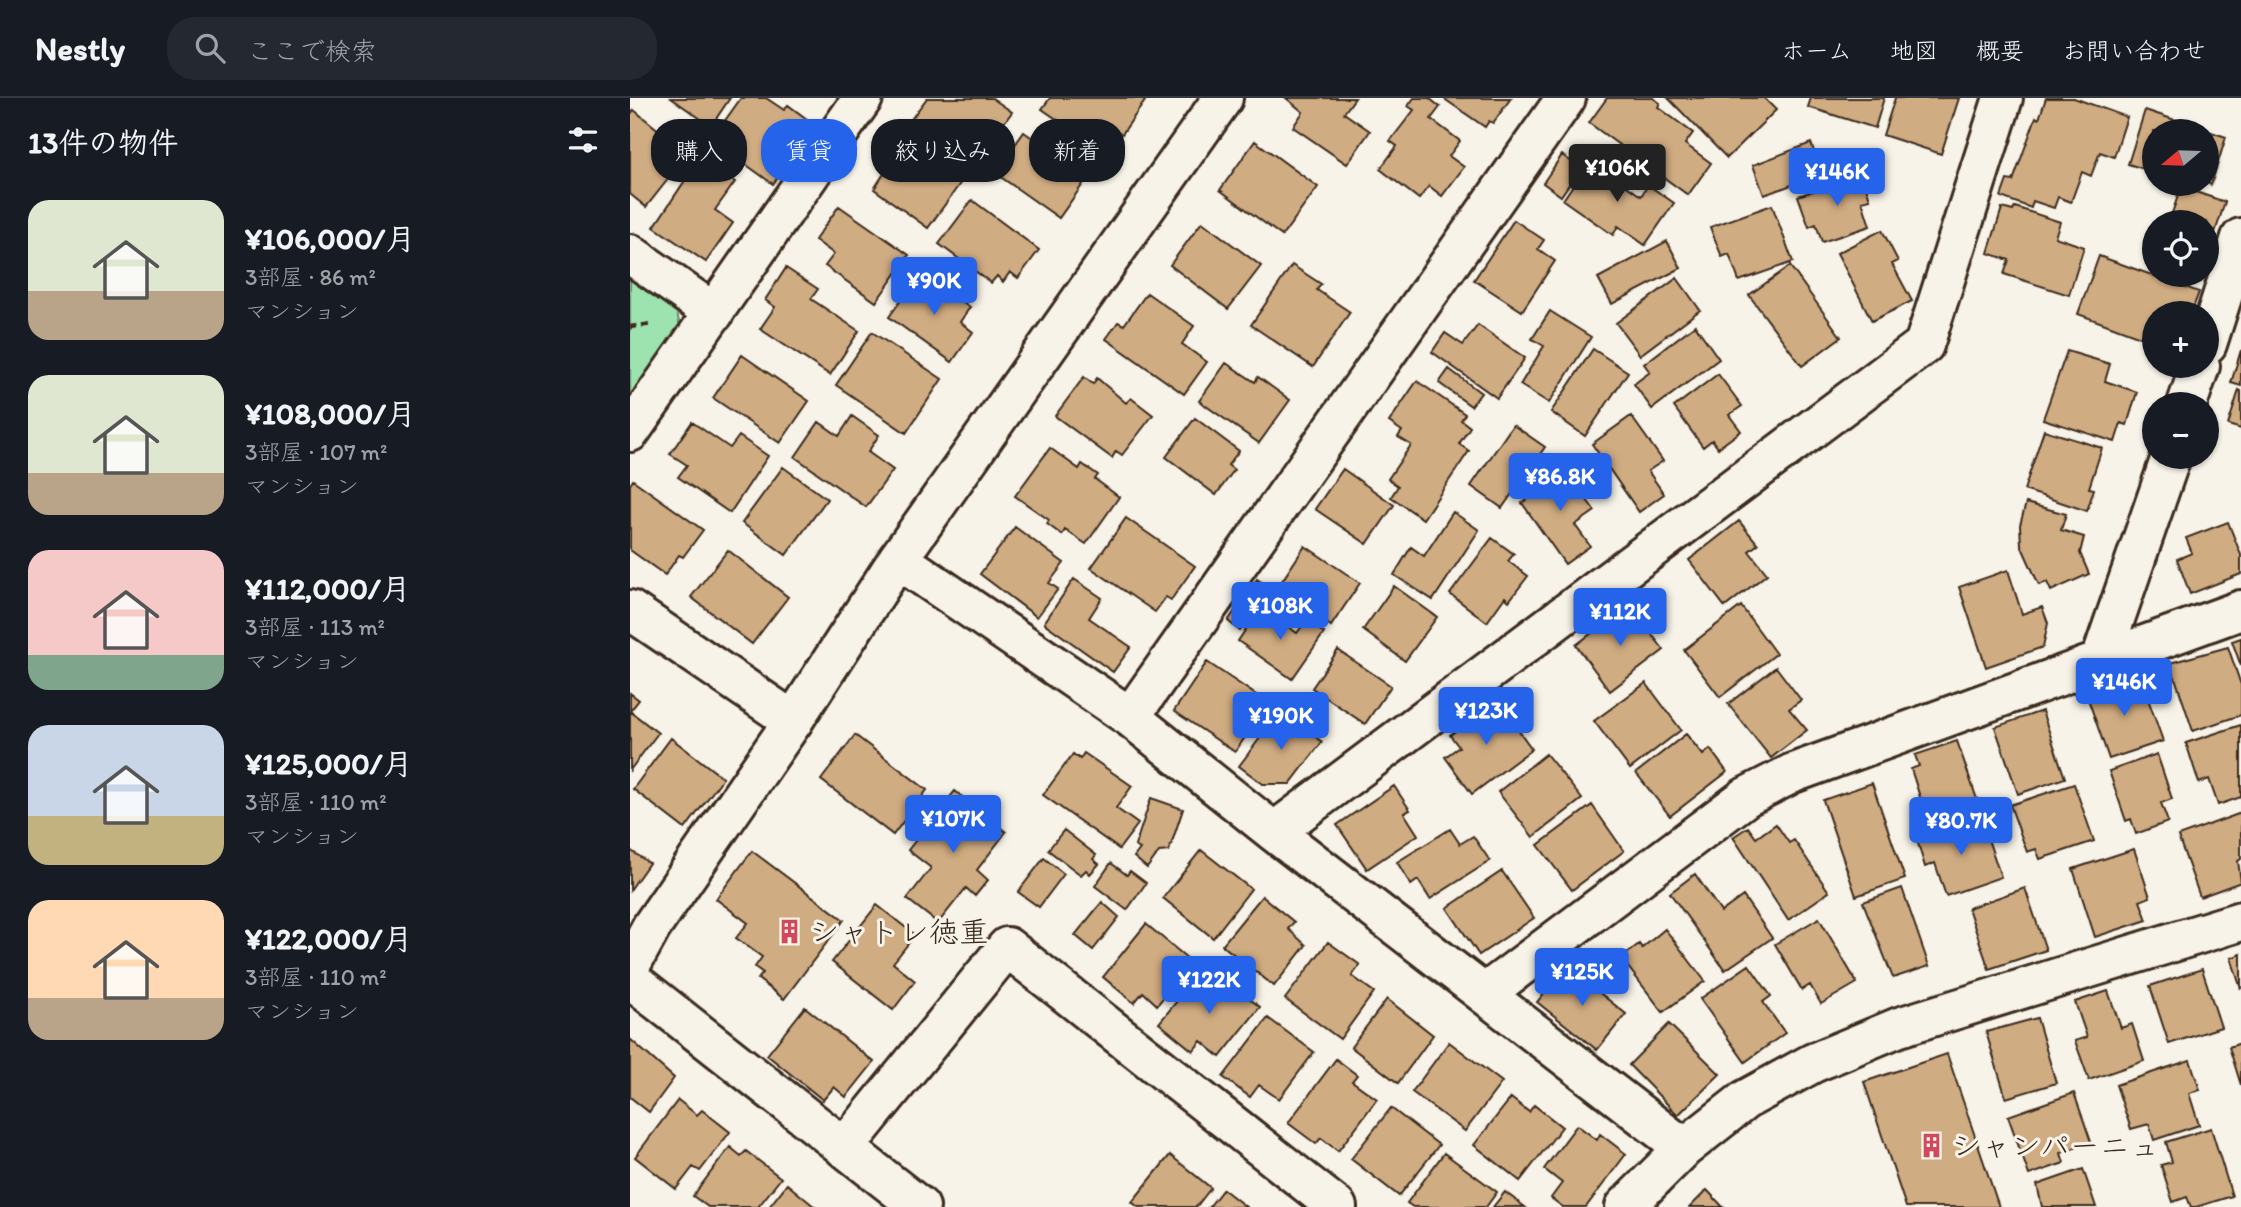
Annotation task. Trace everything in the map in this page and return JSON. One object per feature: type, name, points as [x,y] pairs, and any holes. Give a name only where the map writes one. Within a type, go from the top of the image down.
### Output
[{"type":"street","points":[[630,432],[863,98]]},
{"type":"street","points":[[630,966],[652,926],[793,722],[898,559],[1223,98]]},
{"type":"street","points":[[1130,717],[1566,98]]},
{"type":"street","points":[[1274,832],[1924,345],[2003,98]]},
{"type":"street","points":[[2219,307],[2241,238]]},
{"type":"street","points":[[630,254],[714,313]]},
{"type":"street","points":[[2100,662],[2167,469]]},
{"type":"street","points":[[898,559],[1130,717],[1274,832],[1685,1148]]},
{"type":"street","points":[[630,610],[793,722]]},
{"type":"street","points":[[1484,994],[1746,797],[1793,773],[2241,610]]},
{"type":"street","points":[[1625,1207],[1685,1148],[1745,1100],[1856,1042],[2241,921]]},
{"type":"street","points":[[844,1148],[1007,947],[1337,1207]]},
{"type":"street","points":[[630,979],[920,1207]]},
{"type":"green space","points":[[630,276],[676,308],[681,331],[630,402]]},
{"type":"building","points":[[671,98],[730,98],[716,119],[701,119]]},
{"type":"building","points":[[741,98],[766,98],[784,110],[788,105],[807,119],[761,119],[761,175],[747,165],[747,119],[726,119]]},
{"type":"building","points":[[927,98],[992,98],[1012,112],[1007,119],[912,118]]},
{"type":"building","points":[[1050,98],[1141,98],[1145,101],[1125,130],[1125,119],[1057,119],[1042,109]]},
{"type":"building","points":[[1286,98],[1355,98],[1344,113],[1370,131],[1347,164],[1293,127],[1303,112]]},
{"type":"building","points":[[1414,98],[1429,98],[1440,107],[1431,119],[1460,141],[1449,156],[1464,167],[1442,196],[1429,186],[1419,199],[1380,169],[1397,146],[1390,141],[1414,110],[1408,106]]},
{"type":"building","points":[[1443,98],[1511,98],[1493,123],[1489,121],[1485,127]]},
{"type":"building","points":[[1607,98],[1653,98],[1660,103],[1658,107],[1693,133],[1685,144],[1711,163],[1688,195],[1589,123]]},
{"type":"building","points":[[1668,98],[1764,98],[1776,110],[1727,158]]},
{"type":"building","points":[[1811,98],[1884,98],[1875,128],[1808,107]]},
{"type":"building","points":[[1895,98],[1959,98],[1941,154],[1883,135]]},
{"type":"building","points":[[2046,98],[2074,98],[2127,117],[2114,157],[2100,152],[2091,176],[2082,172],[2071,202],[2058,197],[2054,208],[2033,201],[2031,208],[2001,197],[2007,180],[2013,181],[2036,117],[2039,119]]},
{"type":"building","points":[[634,110],[651,124],[651,182],[666,182],[646,207],[630,194],[630,115]]},
{"type":"building","points":[[2145,110],[2172,119],[2142,119]]},
{"type":"building","points":[[2142,120],[2142,168],[2128,164]]},
{"type":"building","points":[[1024,132],[1029,136],[1029,182],[1084,182],[1059,218],[1008,182],[1015,182],[1015,145]]},
{"type":"building","points":[[2219,135],[2226,137],[2219,159]]},
{"type":"building","points":[[1255,141],[1318,187],[1282,236],[1220,190]]},
{"type":"building","points":[[1811,143],[1822,174],[1764,195],[1753,165]]},
{"type":"building","points":[[1562,155],[1580,168],[1561,196],[1543,183]]},
{"type":"building","points":[[1590,160],[1641,196],[1648,185],[1674,203],[1645,245],[1618,226],[1613,235],[1563,200]]},
{"type":"building","points":[[1862,175],[1870,199],[1862,201],[1870,226],[1822,242],[1816,224],[1809,227],[1798,196]]},
{"type":"building","points":[[684,182],[735,182],[715,210],[733,223],[706,262],[654,227]]},
{"type":"building","points":[[879,182],[961,182],[928,228],[874,189]]},
{"type":"building","points":[[2178,196],[2207,196],[2225,202],[2219,220],[2219,210],[2173,210]]},
{"type":"building","points":[[972,200],[1039,250],[1018,278],[1010,272],[1003,282],[997,276],[991,283],[939,244]]},
{"type":"building","points":[[1772,205],[1793,262],[1739,281],[1729,254],[1722,257],[1710,227]]},
{"type":"building","points":[[839,206],[909,255],[876,302],[825,266],[834,254],[815,240]]},
{"type":"building","points":[[2015,207],[2060,222],[2055,237],[2084,247],[2069,295],[2004,274],[2009,260],[1988,253],[2002,208],[2013,211]]},
{"type":"building","points":[[1514,220],[1544,240],[1538,249],[1555,261],[1522,311],[1474,280]]},
{"type":"building","points":[[1202,222],[1261,266],[1228,309],[1170,265]]},
{"type":"building","points":[[1882,230],[1898,261],[1892,264],[1912,301],[1872,321],[1837,253]]},
{"type":"building","points":[[1667,241],[1681,268],[1612,304],[1598,278]]},
{"type":"building","points":[[2099,256],[2142,271],[2142,287],[2185,287],[2199,292],[2196,301],[2142,301],[2142,338],[2078,314]]},
{"type":"building","points":[[1292,265],[1321,284],[1317,290],[1350,312],[1313,367],[1251,325]]},
{"type":"building","points":[[1790,266],[1841,337],[1802,366],[1749,295]]},
{"type":"building","points":[[786,268],[818,289],[811,299],[859,331],[830,375],[760,329],[775,307],[765,300]]},
{"type":"building","points":[[921,272],[970,307],[960,322],[973,332],[952,362],[889,317]]},
{"type":"building","points":[[1677,278],[1700,310],[1640,355],[1616,323]]},
{"type":"building","points":[[1147,293],[1194,326],[1182,344],[1207,362],[1184,394],[1106,339],[1118,322],[1124,325]]},
{"type":"building","points":[[1550,311],[1591,337],[1549,403],[1520,385],[1544,346],[1532,339]]},
{"type":"building","points":[[1478,325],[1525,358],[1497,398],[1432,352],[1445,333],[1463,345]]},
{"type":"building","points":[[1695,325],[1719,359],[1652,409],[1634,384],[1650,372],[1644,364]]},
{"type":"building","points":[[872,332],[942,379],[906,433],[836,385]]},
{"type":"building","points":[[1593,349],[1628,372],[1585,436],[1551,412]]},
{"type":"building","points":[[2241,350],[2241,386],[2231,383]]},
{"type":"building","points":[[2067,351],[2110,364],[2105,381],[2137,392],[2127,425],[2121,423],[2115,442],[2043,419]]},
{"type":"building","points":[[742,355],[809,401],[780,443],[713,398]]},
{"type":"building","points":[[1226,363],[1255,382],[1258,377],[1290,400],[1259,443],[1199,401]]},
{"type":"building","points":[[1449,369],[1481,393],[1471,406],[1439,383]]},
{"type":"building","points":[[1718,374],[1742,406],[1729,415],[1741,431],[1718,448],[1712,440],[1703,447],[1674,407]]},
{"type":"building","points":[[1084,377],[1093,384],[1097,378],[1126,403],[1131,398],[1153,415],[1122,455],[1116,451],[1112,458],[1055,416]]},
{"type":"building","points":[[1417,381],[1465,414],[1461,420],[1470,427],[1459,444],[1469,451],[1423,519],[1391,497],[1398,486],[1388,479],[1411,445],[1398,437],[1402,431],[1389,422]]},
{"type":"building","points":[[2239,390],[2241,391],[2241,429],[2228,425]]},
{"type":"building","points":[[852,416],[879,435],[868,452],[893,470],[866,507],[795,457],[819,422],[839,436]]},
{"type":"building","points":[[1631,416],[1663,461],[1648,471],[1664,494],[1639,512],[1592,444]]},
{"type":"building","points":[[1195,418],[1239,451],[1228,465],[1234,470],[1216,495],[1166,457]]},
{"type":"building","points":[[692,422],[730,448],[739,436],[768,456],[730,513],[678,477],[687,465],[670,454]]},
{"type":"building","points":[[1513,425],[1545,447],[1502,508],[1471,486]]},
{"type":"building","points":[[2044,430],[2102,448],[2089,488],[2094,489],[2087,511],[2024,490]]},
{"type":"building","points":[[1050,448],[1079,469],[1082,464],[1098,475],[1095,479],[1119,497],[1086,544],[1065,530],[1062,535],[1047,524],[1049,520],[1015,496]]},
{"type":"building","points":[[1561,465],[1595,511],[1575,525],[1590,546],[1565,564],[1522,503],[1545,486],[1540,480]]},
{"type":"building","points":[[783,467],[827,499],[786,555],[742,523]]},
{"type":"building","points":[[1343,469],[1394,505],[1367,544],[1315,509]]},
{"type":"building","points":[[633,480],[703,530],[683,557],[679,555],[665,575],[630,550],[630,485]]},
{"type":"building","points":[[2026,503],[2066,514],[2061,530],[2084,537],[2080,553],[2089,574],[2051,591],[2047,582],[2039,585],[2021,545],[2020,525]]},
{"type":"building","points":[[1453,512],[1479,530],[1433,600],[1394,575],[1411,547],[1424,556]]},
{"type":"building","points":[[1126,518],[1195,566],[1171,600],[1166,597],[1155,612],[1091,568]]},
{"type":"building","points":[[1739,521],[1758,544],[1749,551],[1767,574],[1725,607],[1689,560]]},
{"type":"building","points":[[2228,522],[2241,555],[2241,574],[2190,594],[2177,559],[2192,553],[2186,538]]},
{"type":"building","points":[[1015,527],[1064,563],[1049,583],[1058,589],[1037,617],[980,574]]},
{"type":"building","points":[[1492,538],[1514,554],[1508,561],[1528,576],[1509,601],[1505,597],[1487,622],[1450,594]]},
{"type":"building","points":[[1305,546],[1360,583],[1331,626],[1276,590]]},
{"type":"building","points":[[728,550],[788,597],[752,644],[691,597]]},
{"type":"building","points":[[2008,570],[2022,614],[2042,607],[2048,623],[2043,647],[1986,667],[1959,587]]},
{"type":"building","points":[[1074,579],[1102,598],[1089,618],[1131,647],[1113,672],[1044,623]]},
{"type":"building","points":[[1257,579],[1281,596],[1270,611],[1259,604],[1240,631],[1228,621]]},
{"type":"building","points":[[1394,586],[1437,617],[1405,661],[1363,630]]},
{"type":"building","points":[[1629,605],[1664,650],[1610,691],[1576,645]]},
{"type":"building","points":[[1741,606],[1776,654],[1720,697],[1684,650]]},
{"type":"building","points":[[1261,607],[1297,633],[1306,621],[1324,633],[1292,679],[1238,641]]},
{"type":"building","points":[[2241,638],[2241,666],[2232,641]]},
{"type":"building","points":[[2228,647],[2241,685],[2241,715],[2193,731],[2170,663]]},
{"type":"building","points":[[1338,650],[1391,686],[1365,724],[1312,688]]},
{"type":"building","points":[[1207,662],[1268,703],[1235,752],[1174,711]]},
{"type":"building","points":[[1776,667],[1801,700],[1789,709],[1807,730],[1771,758],[1728,704]]},
{"type":"building","points":[[2141,679],[2163,741],[2109,759],[2086,693],[2112,683],[2113,688]]},
{"type":"building","points":[[1646,683],[1681,730],[1630,769],[1594,721]]},
{"type":"building","points":[[630,693],[639,700],[630,711]]},
{"type":"building","points":[[1497,701],[1532,749],[1472,794],[1445,757],[1459,747],[1450,735]]},
{"type":"building","points":[[1281,710],[1322,742],[1290,784],[1263,784],[1239,766]]},
{"type":"building","points":[[630,711],[658,733],[630,770]]},
{"type":"building","points":[[2042,711],[2065,778],[2018,794],[1995,727]]},
{"type":"building","points":[[2241,725],[2241,797],[2218,805],[2209,779],[2199,783],[2186,743]]},
{"type":"building","points":[[1686,734],[1703,755],[1710,749],[1727,772],[1670,816],[1636,773]]},
{"type":"building","points":[[855,735],[927,790],[893,835],[821,780]]},
{"type":"building","points":[[671,738],[723,778],[685,829],[633,789]]},
{"type":"building","points":[[1957,741],[1980,808],[1929,825],[1911,769],[1919,766],[1915,755]]},
{"type":"building","points":[[1084,753],[1132,786],[1116,808],[1138,824],[1119,849],[1043,795],[1073,754],[1080,759]]},
{"type":"building","points":[[1546,754],[1582,799],[1533,837],[1498,792]]},
{"type":"building","points":[[2157,754],[2172,799],[2161,803],[2168,822],[2136,834],[2131,819],[2126,821],[2109,771]]},
{"type":"building","points":[[1872,783],[1905,879],[1856,896],[1823,800]]},
{"type":"building","points":[[2074,784],[2094,841],[2040,859],[2036,849],[2027,852],[2010,805]]},
{"type":"building","points":[[1394,786],[1410,810],[1404,813],[1418,835],[1367,869],[1337,825]]},
{"type":"building","points":[[955,791],[1006,832],[977,870],[988,880],[975,896],[966,888],[938,923],[907,899],[931,868],[908,850]]},
{"type":"building","points":[[1151,798],[1183,809],[1169,851],[1159,852],[1147,868],[1134,857],[1140,849],[1135,846]]},
{"type":"building","points":[[1592,805],[1624,851],[1572,890],[1538,845]]},
{"type":"building","points":[[2241,813],[2241,859],[2238,861],[2241,882],[2200,897],[2178,836]]},
{"type":"building","points":[[1981,819],[2001,877],[1946,896],[1935,863],[1925,867],[1917,840]]},
{"type":"building","points":[[1776,824],[1789,843],[1794,840],[1829,892],[1788,920],[1733,837],[1748,827],[1756,838]]},
{"type":"building","points":[[1450,829],[1460,844],[1473,836],[1490,861],[1430,899],[1418,880],[1411,885],[1397,862]]},
{"type":"building","points":[[1064,830],[1096,855],[1093,859],[1099,864],[1090,874],[1086,870],[1081,875],[1048,850]]},
{"type":"building","points":[[2134,849],[2150,897],[2140,901],[2147,920],[2095,937],[2073,869]]},
{"type":"building","points":[[630,850],[649,863],[630,890]]},
{"type":"building","points":[[1201,850],[1251,889],[1213,938],[1163,898]]},
{"type":"building","name":"シャトレ徳重","points":[[752,851],[844,920],[784,999],[758,979],[763,973],[755,967],[762,957],[736,938],[748,923],[716,899]]},
{"type":"building","points":[[1044,858],[1064,874],[1039,907],[1018,892]]},
{"type":"building","points":[[1111,863],[1127,875],[1130,871],[1146,883],[1127,910],[1095,886]]},
{"type":"building","points":[[1502,871],[1534,918],[1479,955],[1447,908]]},
{"type":"building","points":[[1695,874],[1721,912],[1743,896],[1772,938],[1725,970],[1670,893]]},
{"type":"building","points":[[1902,888],[1929,966],[1893,978],[1863,902]]},
{"type":"building","points":[[2025,888],[2046,950],[1989,969],[1968,908]]},
{"type":"building","points":[[1262,896],[1294,922],[1288,929],[1306,945],[1274,986],[1222,945]]},
{"type":"building","points":[[1102,902],[1119,917],[1093,950],[1075,935]]},
{"type":"building","points":[[877,905],[915,935],[893,963],[915,981],[893,1010],[832,962]]},
{"type":"building","points":[[1819,918],[1857,983],[1821,1004],[1810,985],[1802,990],[1775,944]]},
{"type":"building","points":[[1146,924],[1193,963],[1157,1005],[1143,992],[1134,1003],[1103,977]]},
{"type":"building","points":[[1665,929],[1705,981],[1663,1012],[1621,958],[1639,944],[1642,948]]},
{"type":"building","points":[[1328,942],[1360,965],[1352,976],[1374,992],[1340,1039],[1285,999]]},
{"type":"building","points":[[2241,954],[2241,989],[2231,958]]},
{"type":"building","points":[[1749,965],[1771,996],[1763,1002],[1785,1033],[1745,1062],[1700,999]]},
{"type":"building","points":[[1566,966],[1626,1014],[1597,1050],[1537,1002]]},
{"type":"building","points":[[2202,969],[2221,1027],[2169,1044],[2150,986]]},
{"type":"building","points":[[1199,974],[1229,999],[1237,989],[1260,1007],[1220,1057],[1201,1041],[1193,1051],[1159,1023]]},
{"type":"building","points":[[2108,991],[2121,1028],[2132,1024],[2144,1061],[2089,1080],[2075,1041],[2087,1037],[2075,1002]]},
{"type":"building","points":[[1387,999],[1433,1035],[1398,1083],[1351,1047]]},
{"type":"building","points":[[805,1007],[874,1062],[846,1097],[834,1087],[823,1100],[767,1055]]},
{"type":"building","points":[[1268,1018],[1314,1052],[1279,1099],[1259,1085],[1250,1097],[1223,1077]]},
{"type":"building","points":[[2037,1018],[2056,1083],[2006,1098],[1986,1032]]},
{"type":"building","points":[[1669,1024],[1720,1074],[1678,1115],[1629,1065]]},
{"type":"building","points":[[630,1039],[674,1078],[649,1112],[630,1097]]},
{"type":"building","points":[[1449,1042],[1502,1082],[1465,1131],[1412,1092]]},
{"type":"building","points":[[2241,1043],[2241,1085],[2229,1047]]},
{"type":"building","name":"シャンパーニュ","points":[[1947,1054],[1999,1207],[1906,1207],[1864,1082]]},
{"type":"building","points":[[1336,1059],[1357,1075],[1352,1081],[1377,1099],[1338,1151],[1321,1138],[1316,1144],[1288,1123]]},
{"type":"building","points":[[2190,1060],[2200,1090],[2189,1093],[2199,1125],[2154,1140],[2149,1124],[2131,1129],[2116,1085]]},
{"type":"building","points":[[2074,1093],[2091,1142],[2061,1153],[2064,1163],[2029,1175],[2008,1116]]},
{"type":"building","points":[[1511,1098],[1529,1112],[1534,1105],[1562,1127],[1520,1181],[1474,1145]]},
{"type":"building","points":[[678,1100],[697,1115],[702,1110],[730,1132],[700,1171],[693,1167],[676,1189],[635,1157]]},
{"type":"building","points":[[1391,1108],[1439,1145],[1399,1196],[1351,1159]]},
{"type":"building","points":[[1577,1125],[1597,1140],[1600,1134],[1626,1154],[1586,1207],[1563,1207],[1551,1198],[1562,1183],[1544,1169]]},
{"type":"building","points":[[2211,1128],[2232,1196],[2196,1207],[2191,1207],[2187,1197],[2173,1202],[2161,1165],[2172,1162],[2166,1142]]},
{"type":"building","points":[[730,1147],[741,1156],[746,1151],[781,1178],[758,1207],[708,1207],[693,1196]]},
{"type":"building","points":[[1444,1153],[1497,1192],[1486,1207],[1413,1207],[1407,1203]]},
{"type":"building","points":[[1170,1155],[1211,1188],[1196,1207],[1138,1207],[1132,1202]]},
{"type":"building","points":[[2083,1169],[2096,1207],[2042,1207],[2037,1185]]},
{"type":"building","points":[[787,1184],[815,1207],[769,1207]]},
{"type":"building","points":[[1223,1189],[1246,1207],[1209,1207]]},
{"type":"building","points":[[1707,1190],[1723,1207],[1690,1207]]},
{"type":"building","points":[[1505,1192],[1525,1207],[1493,1207]]},
{"type":"place","name":"シャトレ徳重","points":[[789,931]]},
{"type":"place","name":"シャンパーニュ","points":[[1931,1145]]}]
